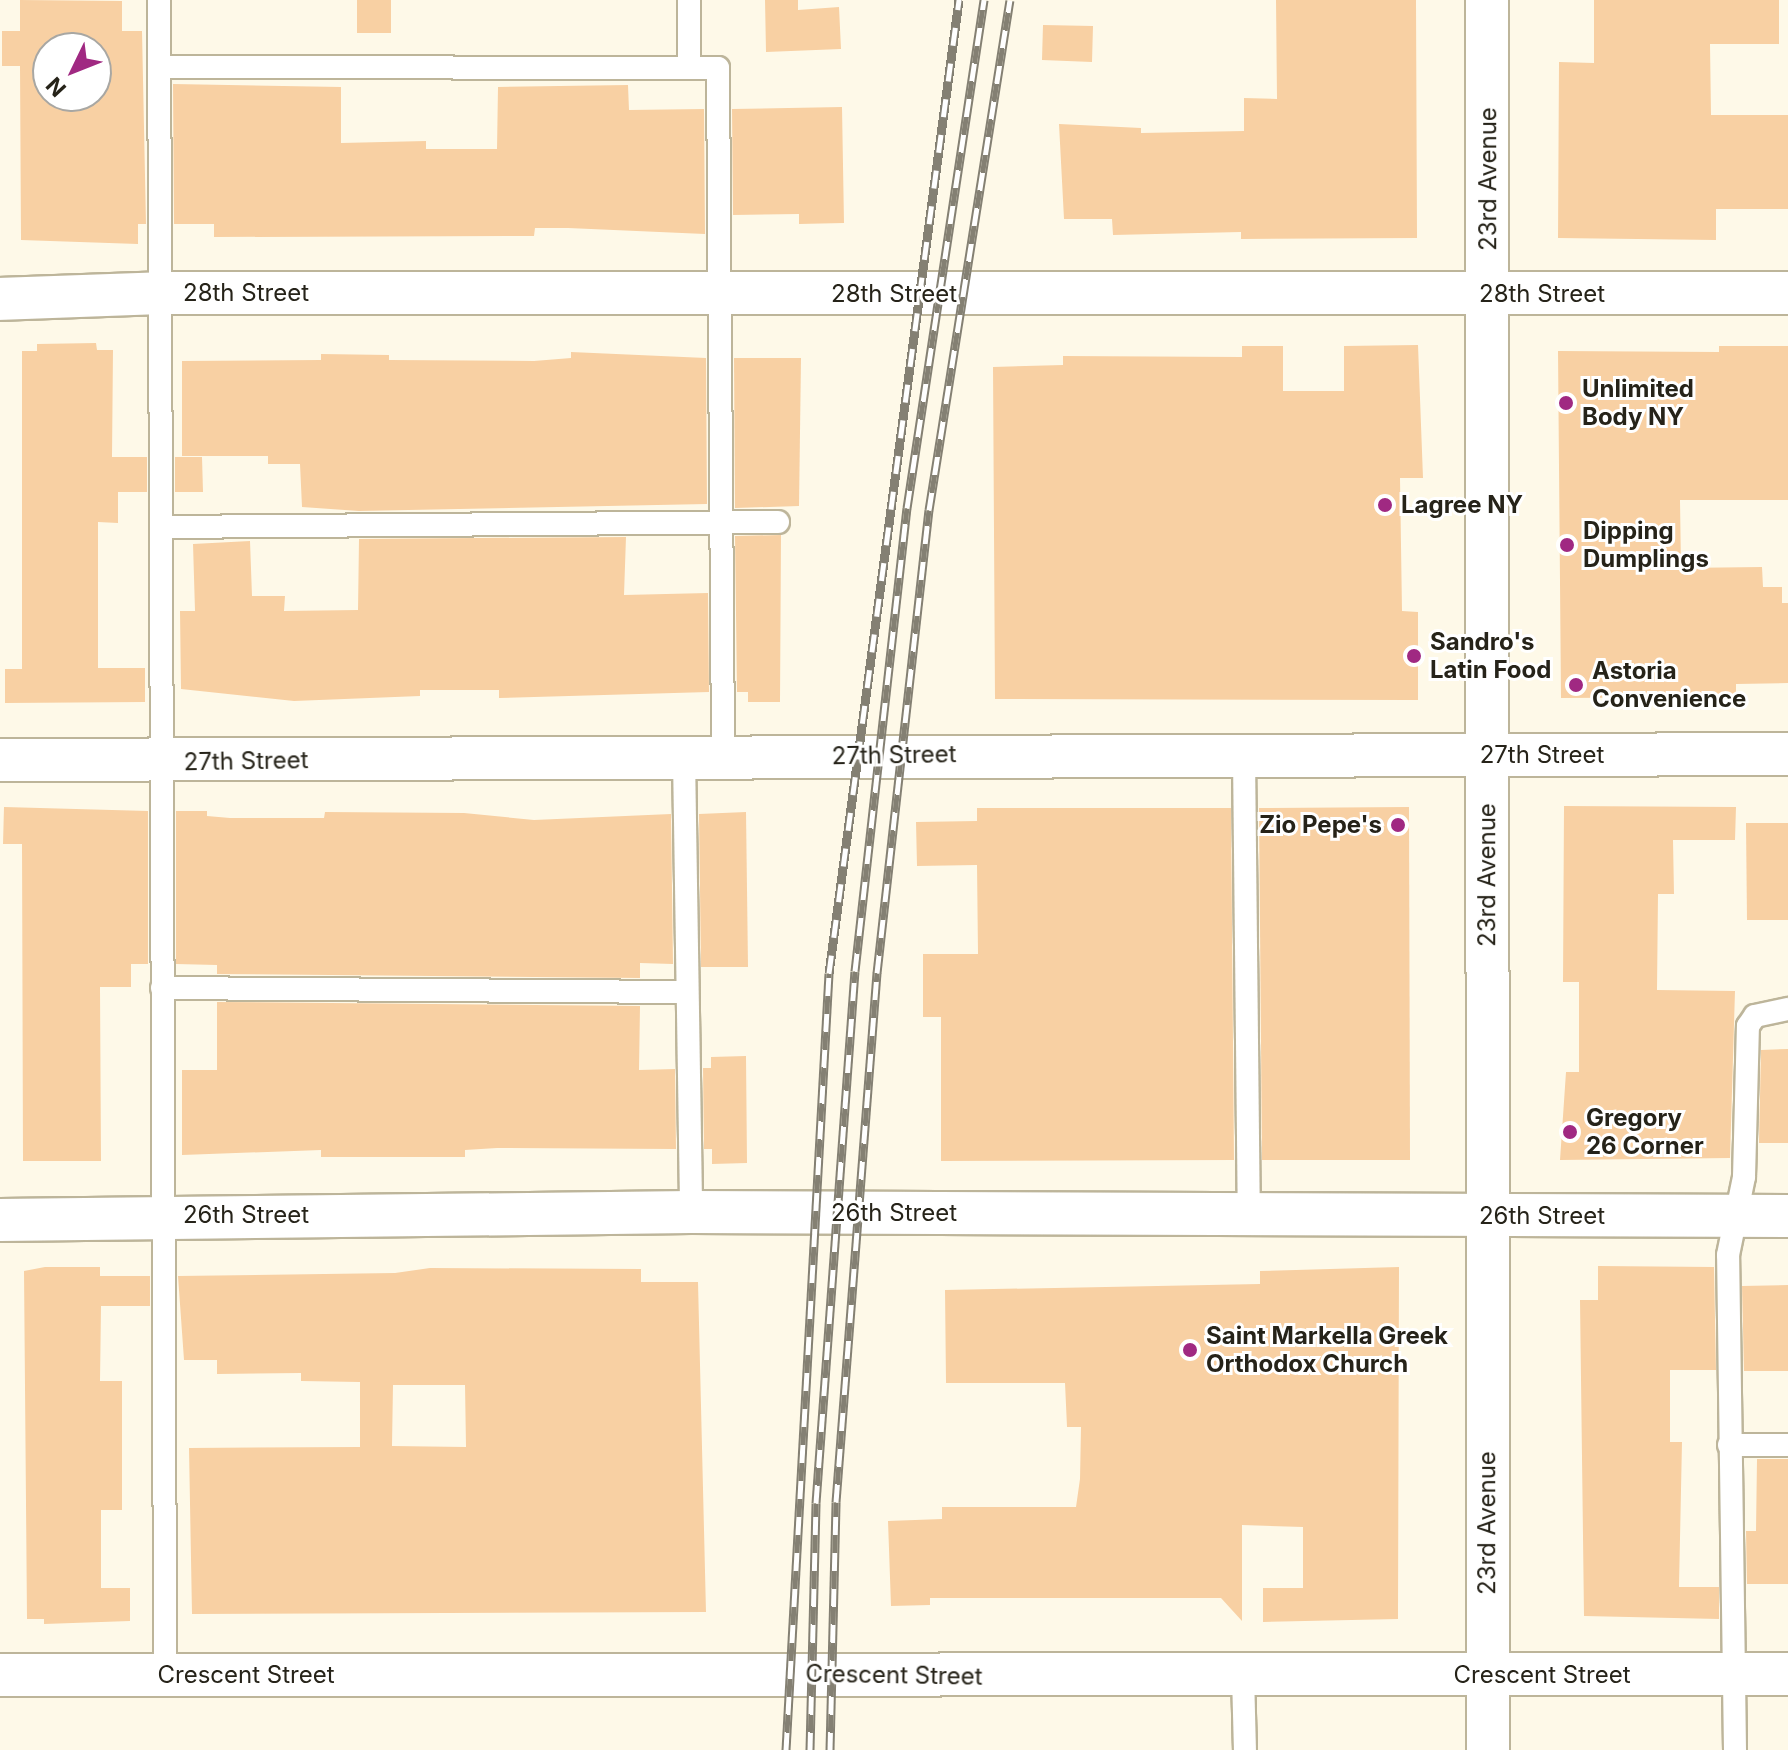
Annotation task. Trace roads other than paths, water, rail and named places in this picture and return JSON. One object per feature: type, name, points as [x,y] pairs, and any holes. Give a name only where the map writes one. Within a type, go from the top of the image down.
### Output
[{"type":"street","name":"23rd Avenue","points":[[1487,0],[1488,1750]]},
{"type":"street","name":"28th Street","points":[[0,299],[160,293],[1788,293]]},
{"type":"street","name":"27th Street","points":[[0,760],[162,762],[1788,754]]},
{"type":"street","name":"26th Street","points":[[0,1220],[163,1215],[691,1212],[1788,1216]]},
{"type":"street","name":"Crescent Street","points":[[0,1675],[1788,1674]]},
{"type":"lane","points":[[159,0],[165,1675]]},
{"type":"lane","points":[[689,0],[689,68]]},
{"type":"lane","points":[[159,67],[718,68],[721,523],[687,992],[691,1212]]},
{"type":"lane","points":[[161,527],[778,522]]},
{"type":"lane","points":[[1244,755],[1249,1215]]},
{"type":"lane","points":[[162,988],[687,992]]},
{"type":"lane","points":[[1735,1750],[1728,1255],[1744,1177],[1748,1026],[1755,1016],[1788,1009]]},
{"type":"lane","points":[[1729,1445],[1788,1445]]},
{"type":"lane","points":[[1243,1675],[1245,1750]]},
{"type":"railway","points":[[786,1750],[829,973],[959,0]]},
{"type":"railway","points":[[810,1750],[816,1503],[855,971],[907,508],[984,0]]},
{"type":"railway","points":[[830,1750],[836,1502],[877,973],[929,510],[1010,0]]},
{"type":"place","name":"Unlimited Body NY","points":[[1566,403]]},
{"type":"place","name":"Lagree NY","points":[[1385,505]]},
{"type":"place","name":"Dipping Dumplings","points":[[1567,545]]},
{"type":"place","name":"Sandro's Latin Food","points":[[1414,656]]},
{"type":"place","name":"Astoria Convenience","points":[[1576,685]]},
{"type":"place","name":"Zio Pepe's","points":[[1398,825]]},
{"type":"place","name":"Gregory 26 Corner","points":[[1570,1132]]},
{"type":"place","name":"Saint Markella Greek Orthodox Church","points":[[1190,1350]]}]
